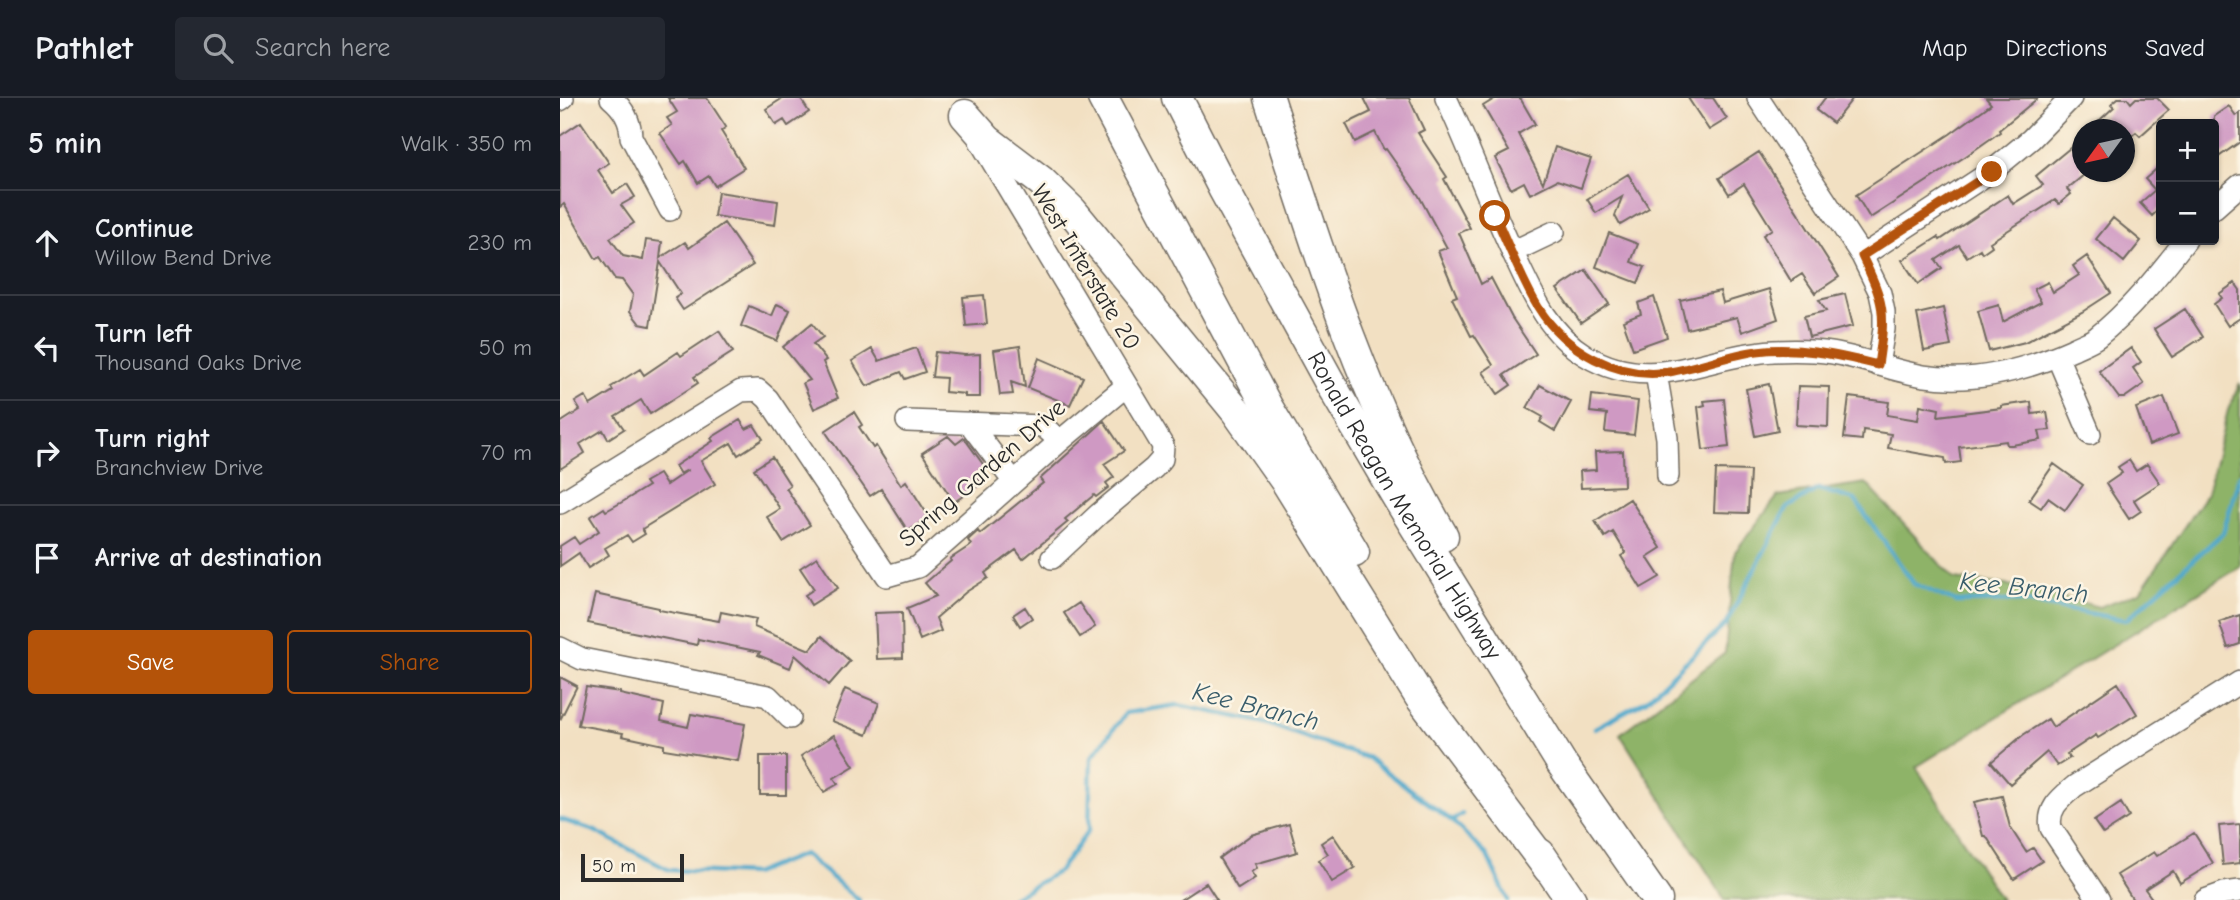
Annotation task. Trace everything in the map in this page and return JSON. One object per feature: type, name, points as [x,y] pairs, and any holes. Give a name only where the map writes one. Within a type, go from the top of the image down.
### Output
[{"type":"highway","points":[[1103,98],[1268,408],[1549,869]]},
{"type":"highway","name":"Ronald Reagan Memorial Highway","points":[[1177,98],[1223,188],[1334,390],[1411,520],[1562,764],[1659,900]]},
{"type":"highway","points":[[1269,98],[1331,288],[1382,420],[1433,518],[1565,734],[1659,900]]},
{"type":"highway","points":[[965,115],[987,140],[1041,181],[1072,211],[1236,411],[1324,540],[1419,697],[1571,900]]},
{"type":"street","points":[[609,98],[608,110],[622,132],[631,137],[670,211]]},
{"type":"street","points":[[1446,98],[1539,308],[1556,330],[1584,355],[1642,374],[1757,351],[1789,350],[1833,353],[1926,377],[1993,374],[2028,367],[2094,340],[2158,275],[2182,245]]},
{"type":"street","points":[[1758,98],[1862,256],[1880,293],[1884,329],[1878,365]]},
{"type":"street","points":[[1862,256],[1992,172],[2031,139],[2071,98]]},
{"type":"street","name":"West Interstate 20","points":[[965,115],[1163,446],[1162,459],[1154,468],[1098,514],[1052,558]]},
{"type":"street","points":[[2219,204],[2240,185]]},
{"type":"street","points":[[1512,252],[1554,232]]},
{"type":"street","points":[[2057,356],[2090,434]]},
{"type":"street","points":[[1656,373],[1667,438],[1668,476]]},
{"type":"street","name":"Spring Garden Drive","points":[[560,503],[741,391],[758,390],[768,399],[887,576],[918,567],[1126,386]]},
{"type":"street","points":[[907,421],[1043,426],[1060,441]]},
{"type":"street","points":[[969,423],[1014,482]]},
{"type":"street","points":[[560,648],[582,659],[768,696],[790,719]]},
{"type":"street","points":[[2099,900],[2051,828],[2049,818],[2056,802],[2074,786],[2240,682]]},
{"type":"street","points":[[2205,900],[2240,891]]},
{"type":"green space","points":[[2240,383],[2240,567],[1916,767],[2001,900],[1725,900],[1620,734],[1725,653],[1735,552],[1778,496],[1866,483],[1954,579],[2023,587],[2099,607],[2140,592],[2207,493],[2228,410]]},
{"type":"building","points":[[668,98],[707,98],[726,127],[721,131],[744,168],[715,186],[709,176],[698,183],[685,161],[681,164],[660,133],[672,125],[667,118],[677,112]]},
{"type":"building","points":[[783,98],[800,98],[809,112],[788,126],[784,120],[776,125],[766,109]]},
{"type":"building","points":[[1364,98],[1409,98],[1424,130],[1418,133],[1447,177],[1444,179],[1470,228],[1459,233],[1481,284],[1491,278],[1512,318],[1536,354],[1504,375],[1511,385],[1498,394],[1483,372],[1493,365],[1474,335],[1471,336],[1452,298],[1457,296],[1438,251],[1447,248],[1419,196],[1386,149],[1384,150],[1375,132],[1355,142],[1346,124],[1371,112]]},
{"type":"building","points":[[1496,98],[1520,98],[1535,124],[1518,134],[1543,183],[1555,147],[1591,159],[1581,188],[1557,180],[1530,194],[1524,182],[1511,189],[1495,158],[1509,151],[1483,106]]},
{"type":"building","points":[[1688,98],[1713,98],[1727,119],[1709,130]]},
{"type":"building","points":[[1825,98],[1853,98],[1833,123],[1816,110]]},
{"type":"building","points":[[1986,98],[2038,98],[1999,130],[2000,132],[1870,218],[1856,195],[1991,104]]},
{"type":"building","points":[[2118,98],[2127,98],[2131,103],[2136,98],[2157,98],[2169,110],[2140,136],[2135,133],[2135,119],[2101,119],[2114,107],[2111,104]]},
{"type":"building","points":[[2229,106],[2236,116],[2240,113],[2240,142],[2219,157],[2219,119],[2214,119],[2214,116]]},
{"type":"building","points":[[581,122],[609,163],[598,170],[613,193],[627,184],[635,197],[621,205],[634,223],[610,238],[623,256],[643,260],[646,240],[662,242],[660,258],[685,242],[689,248],[724,223],[753,265],[683,310],[675,298],[681,294],[660,262],[650,326],[640,324],[630,311],[633,295],[622,280],[615,279],[600,257],[596,259],[564,204],[560,207],[560,136]]},
{"type":"building","points":[[2072,146],[2072,182],[2075,182],[2067,189],[2071,194],[2059,204],[2055,200],[1990,242],[1992,246],[1982,253],[1980,249],[1967,257],[1959,245],[1936,260],[1942,268],[1918,284],[1902,260],[1938,237],[1940,240],[2008,195],[2013,204],[2043,185],[2036,176]]},
{"type":"building","points":[[1759,152],[1839,277],[1815,293],[1802,274],[1791,281],[1763,235],[1772,229],[1744,184],[1729,194],[1719,178]]},
{"type":"building","points":[[2156,169],[2156,212],[2152,216],[2140,203],[2155,190],[2145,179]]},
{"type":"building","points":[[1628,174],[1649,208],[1620,225],[1615,216],[1622,197],[1596,213],[1587,199]]},
{"type":"building","points":[[718,192],[778,201],[775,225],[714,216]]},
{"type":"building","points":[[2113,218],[2141,241],[2124,262],[2096,239]]},
{"type":"building","points":[[1609,233],[1638,244],[1631,262],[1645,267],[1638,283],[1596,267]]},
{"type":"building","points":[[2087,256],[2111,293],[2082,312],[2025,342],[1989,351],[1978,311],[1999,305],[2003,322],[2041,302],[2034,289],[2048,282],[2053,292],[2079,275],[2073,266]]},
{"type":"building","points":[[1586,270],[1609,304],[1581,323],[1557,289]]},
{"type":"building","points":[[2235,283],[2240,290],[2240,318],[2228,326],[2214,304],[2222,298],[2219,294]]},
{"type":"building","points":[[1769,289],[1778,319],[1742,332],[1737,317],[1687,329],[1680,300],[1720,291],[1723,303]]},
{"type":"building","points":[[1845,294],[1853,326],[1809,337],[1804,316],[1826,311],[1819,300]]},
{"type":"building","points":[[984,295],[987,324],[966,326],[963,297]]},
{"type":"building","points":[[1654,297],[1667,337],[1633,349],[1623,321],[1641,314],[1638,303]]},
{"type":"building","points":[[777,304],[790,310],[777,341],[741,326],[749,306],[772,316]]},
{"type":"building","points":[[1943,308],[1951,346],[1924,351],[1917,314]]},
{"type":"building","points":[[2185,309],[2203,337],[2172,357],[2154,329]]},
{"type":"building","points":[[812,323],[823,337],[813,344],[826,360],[823,362],[838,398],[814,409],[803,383],[810,380],[783,347]]},
{"type":"building","points":[[719,331],[733,352],[694,377],[698,383],[650,414],[641,400],[615,416],[624,429],[608,439],[603,430],[580,444],[585,453],[560,469],[560,423],[580,410],[575,402],[585,396],[590,405],[613,391],[611,387],[640,369],[644,375],[678,352],[681,356]]},
{"type":"building","points":[[1020,346],[1025,387],[1011,382],[1013,394],[1000,395],[994,350]]},
{"type":"building","points":[[916,348],[925,372],[905,379],[901,372],[867,386],[852,361],[872,349],[879,361]]},
{"type":"building","points":[[2131,348],[2141,362],[2133,368],[2144,384],[2124,398],[2119,398],[2099,371]]},
{"type":"building","points":[[935,352],[980,354],[980,397],[965,397],[965,394],[945,392],[946,378],[932,377]]},
{"type":"building","points":[[1039,358],[1083,377],[1070,405],[1028,388]]},
{"type":"building","points":[[1769,384],[1778,431],[1755,436],[1746,389]]},
{"type":"building","points":[[1540,385],[1571,402],[1555,431],[1540,422],[1543,417],[1527,408]]},
{"type":"building","points":[[1798,386],[1829,387],[1828,427],[1796,425]]},
{"type":"building","points":[[1592,395],[1638,401],[1634,435],[1605,432],[1607,414],[1590,412]]},
{"type":"building","points":[[1849,397],[1889,402],[1887,415],[1918,420],[1920,405],[1939,409],[1938,416],[2031,402],[2032,414],[2047,412],[2050,430],[2039,431],[2041,440],[2012,445],[2007,445],[2006,441],[1959,447],[1961,462],[1946,464],[1945,458],[1888,448],[1891,434],[1863,430],[1862,440],[1844,438]]},
{"type":"building","points":[[2164,397],[2178,434],[2149,445],[2136,408]]},
{"type":"building","points":[[1724,399],[1729,447],[1703,450],[1698,407],[1705,405],[1704,401]]},
{"type":"building","points":[[854,412],[862,425],[859,427],[873,448],[876,446],[901,485],[906,481],[929,517],[908,531],[881,489],[870,496],[825,431]]},
{"type":"building","points":[[740,420],[746,429],[754,425],[763,439],[738,455],[731,443],[701,461],[715,484],[642,529],[645,534],[632,542],[627,535],[605,548],[609,555],[588,568],[579,553],[560,566],[560,546],[574,537],[579,544],[599,531],[590,517],[604,508],[606,511],[624,501],[648,486],[645,482],[659,474],[666,485],[688,470],[680,474],[675,466]]},
{"type":"building","points":[[1104,421],[1124,451],[1104,464],[1114,477],[1106,483],[1109,487],[1096,497],[1094,495],[1065,519],[1068,522],[1023,559],[1016,550],[985,573],[988,578],[966,592],[936,618],[941,631],[920,640],[907,608],[936,596],[925,583],[951,561],[950,559],[971,545],[968,540],[978,531],[980,534],[1043,483],[1040,479]]},
{"type":"building","points":[[948,436],[956,444],[964,438],[985,467],[975,474],[981,484],[954,502],[922,453]]},
{"type":"building","points":[[1623,451],[1624,486],[1581,488],[1580,471],[1596,470],[1595,452]]},
{"type":"building","points":[[772,457],[790,485],[786,488],[810,525],[783,542],[767,517],[780,509],[754,469]]},
{"type":"building","points":[[2129,460],[2136,471],[2147,464],[2160,483],[2134,500],[2141,511],[2129,519],[2106,484],[2122,473],[2118,467]]},
{"type":"building","points":[[2054,464],[2083,485],[2065,510],[2048,498],[2041,508],[2029,500]]},
{"type":"building","points":[[1716,470],[1750,471],[1748,513],[1714,512]]},
{"type":"building","points":[[1630,499],[1661,548],[1647,557],[1660,577],[1641,588],[1621,556],[1626,553],[1613,532],[1605,537],[1595,521]]},
{"type":"building","points":[[817,557],[838,588],[811,605],[805,595],[814,589],[800,568]]},
{"type":"building","points":[[595,594],[719,621],[721,612],[756,619],[754,627],[810,650],[822,636],[850,661],[829,685],[795,655],[790,668],[758,655],[760,652],[698,639],[697,645],[588,623]]},
{"type":"building","points":[[1079,603],[1095,627],[1080,637],[1064,613]]},
{"type":"building","points":[[1025,607],[1032,618],[1020,626],[1013,615]]},
{"type":"building","points":[[902,612],[903,658],[877,659],[875,613]]},
{"type":"building","points":[[2240,615],[2240,644],[2228,648],[2219,622]]},
{"type":"building","points":[[560,677],[577,686],[560,720]]},
{"type":"building","points":[[2118,683],[2137,714],[2098,738],[2096,735],[2067,754],[2070,758],[2057,766],[2047,752],[2010,784],[1991,762],[2023,735],[2048,719],[2053,727]]},
{"type":"building","points":[[586,687],[620,692],[664,704],[661,721],[688,727],[691,714],[745,724],[738,761],[664,749],[664,745],[622,736],[623,733],[578,725]]},
{"type":"building","points":[[845,689],[879,703],[867,735],[832,721]]},
{"type":"building","points":[[834,735],[854,766],[834,778],[838,784],[824,792],[801,756]]},
{"type":"building","points":[[760,756],[786,756],[786,795],[760,795]]},
{"type":"building","points":[[2002,796],[2010,827],[2026,852],[2033,848],[2042,861],[2014,879],[1986,836],[1983,836],[1974,802]]},
{"type":"building","points":[[2121,803],[2129,817],[2103,834],[2094,821]]},
{"type":"building","points":[[1289,824],[1297,852],[1255,864],[1257,868],[1251,872],[1255,878],[1238,889],[1219,858],[1251,835]]},
{"type":"building","points":[[2240,824],[2240,863],[2223,865],[2219,826]]},
{"type":"building","points":[[2194,833],[2213,863],[2180,883],[2173,871],[2145,889],[2153,900],[2133,900],[2117,875],[2154,852],[2157,856]]},
{"type":"building","points":[[1333,835],[1355,868],[1332,882],[1318,860],[1328,854],[1321,843]]},
{"type":"building","points":[[1206,883],[1217,900],[1180,900]]},
{"type":"waterway","name":"Kee Branch","points":[[1595,728],[1646,700],[1726,624],[1787,508],[1818,489],[1855,500],[1914,584],[1956,602],[2020,601],[2126,620],[2223,533],[2240,475]]},
{"type":"waterway","name":"Kee Branch","points":[[1009,900],[1059,871],[1089,830],[1091,758],[1126,713],[1178,705],[1261,722],[1368,758],[1452,821],[1487,855],[1508,900]]},
{"type":"waterway","points":[[1452,821],[1462,814]]},
{"type":"waterway","name":"Kee Branch","points":[[560,819],[595,831],[669,870],[753,874],[804,854],[859,900]]},
{"type":"route","points":[[1495,216],[1539,308],[1556,330],[1584,355],[1603,363],[1642,374],[1669,372],[1757,351],[1799,349],[1833,353],[1878,365],[1884,312],[1880,293],[1862,256],[1992,172]]}]
